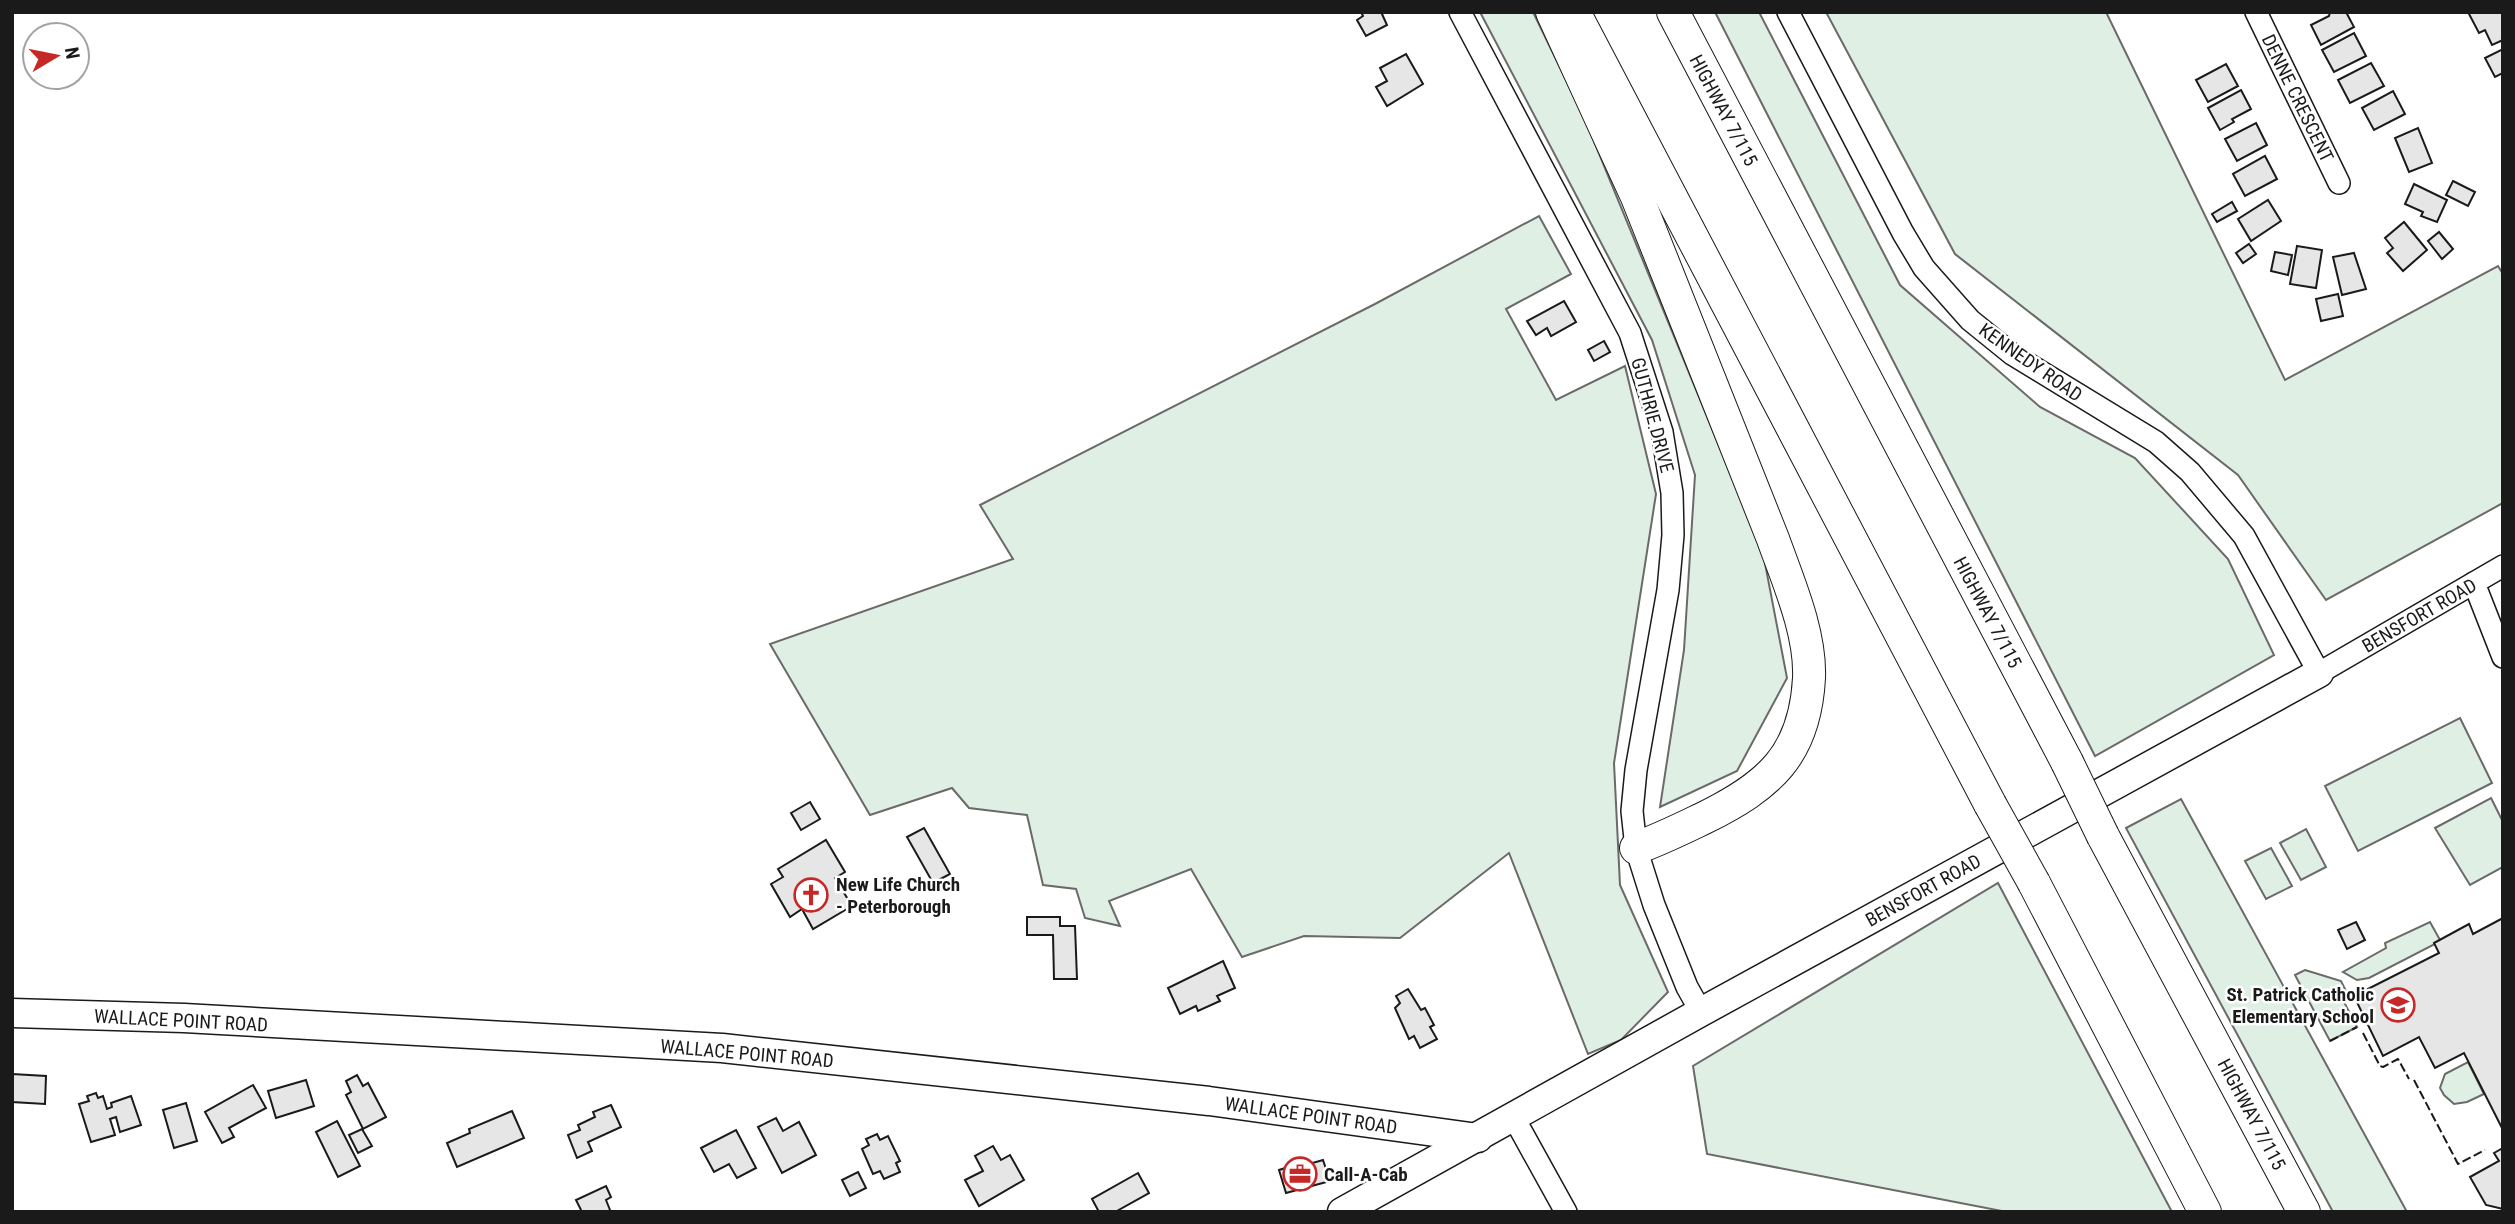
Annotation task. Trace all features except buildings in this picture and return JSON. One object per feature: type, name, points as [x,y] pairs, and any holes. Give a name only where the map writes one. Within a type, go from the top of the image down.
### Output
[{"type":"highway","points":[[1552,12],[1637,197],[1773,539],[1794,595],[1809,676],[1797,738],[1784,762],[1762,784],[1717,811],[1636,848]]},
{"type":"highway","points":[[1574,12],[2205,1212]]},
{"type":"highway","name":"HIGHWAY 7/115","points":[[1673,12],[2067,762],[2103,836],[2304,1212]]},
{"type":"main road","name":"BENSFORT ROAD","points":[[1342,1212],[2319,673]]},
{"type":"main road","name":"WALLACE POINT ROAD","points":[[12,1013],[184,1018],[722,1048],[1209,1101],[1478,1138]]},
{"type":"street","name":"GUTHRIE DRIVE","points":[[1460,12],[1630,333],[1662,432],[1672,493],[1673,535],[1668,590],[1636,770],[1632,811],[1636,848],[1654,905],[1687,987],[1701,1012]]},
{"type":"street","name":"KENNEDY ROAD","points":[[1788,12],[1903,233],[1924,268],[1970,320],[2012,354],[2157,442],[2190,472],[2244,536],[2319,673]]},
{"type":"street","name":"DENNE CRESCENT","points":[[2256,12],[2339,183]]},
{"type":"street","name":"BENSFORT ROAD","points":[[2319,673],[2503,566]]},
{"type":"street","points":[[2473,583],[2503,657]]},
{"type":"street","points":[[1514,1118],[1566,1212]]},
{"type":"green space","points":[[1480,12],[1533,12],[1584,117],[1763,553],[1787,678],[1737,771],[1660,807],[1684,650],[1695,475],[1652,340]]},
{"type":"green space","points":[[1715,12],[1759,12],[1900,285],[2040,407],[2135,458],[2228,559],[2274,655],[2095,756]]},
{"type":"green space","points":[[1826,12],[2106,12],[2285,380],[2498,266],[2503,274],[2503,503],[2326,600],[2238,475],[1955,254]]},
{"type":"green space","points":[[1539,216],[1571,274],[1506,309],[1556,400],[1625,366],[1656,494],[1614,763],[1620,885],[1668,992],[1621,1040],[1588,1054],[1509,853],[1400,938],[1304,936],[1242,957],[1191,869],[1109,901],[1120,926],[1085,918],[1076,889],[1043,885],[1027,815],[969,808],[952,788],[870,815],[770,644],[1013,559],[980,505],[1375,304]]},
{"type":"green space","points":[[2460,718],[2492,783],[2358,851],[2325,786]]},
{"type":"green space","points":[[2491,798],[2503,822],[2503,867],[2470,885],[2435,828]]},
{"type":"green space","points":[[2181,799],[2407,1212],[2333,1212],[2126,828]]},
{"type":"green space","points":[[2306,829],[2326,867],[2301,880],[2280,843]]},
{"type":"green space","points":[[2271,848],[2292,886],[2266,899],[2245,861]]},
{"type":"green space","points":[[1998,883],[2172,1212],[2007,1212],[1707,1154],[1693,1066]]},
{"type":"green space","points":[[2430,922],[2440,940],[2435,944],[2369,978],[2357,980],[2343,972],[2386,948],[2385,943]]},
{"type":"green space","points":[[2305,970],[2341,981],[2347,993],[2344,1002],[2357,1027],[2330,1041],[2295,975]]},
{"type":"green space","points":[[2468,1062],[2484,1094],[2467,1102],[2454,1104],[2440,1088],[2445,1074]]},
{"type":"fence","points":[[2330,1041],[2357,1027]]},
{"type":"fence","points":[[2363,1033],[2380,1066],[2398,1059],[2409,1079]]},
{"type":"fence","points":[[2414,1080],[2458,1164],[2485,1150]]},
{"type":"place","name":"New Life Church - Peterborough","points":[[811,895]]},
{"type":"place","name":"St. Patrick Catholic Elementary School","points":[[2398,1005]]},
{"type":"place","name":"Call-A-Cab","points":[[1300,1174]]}]
